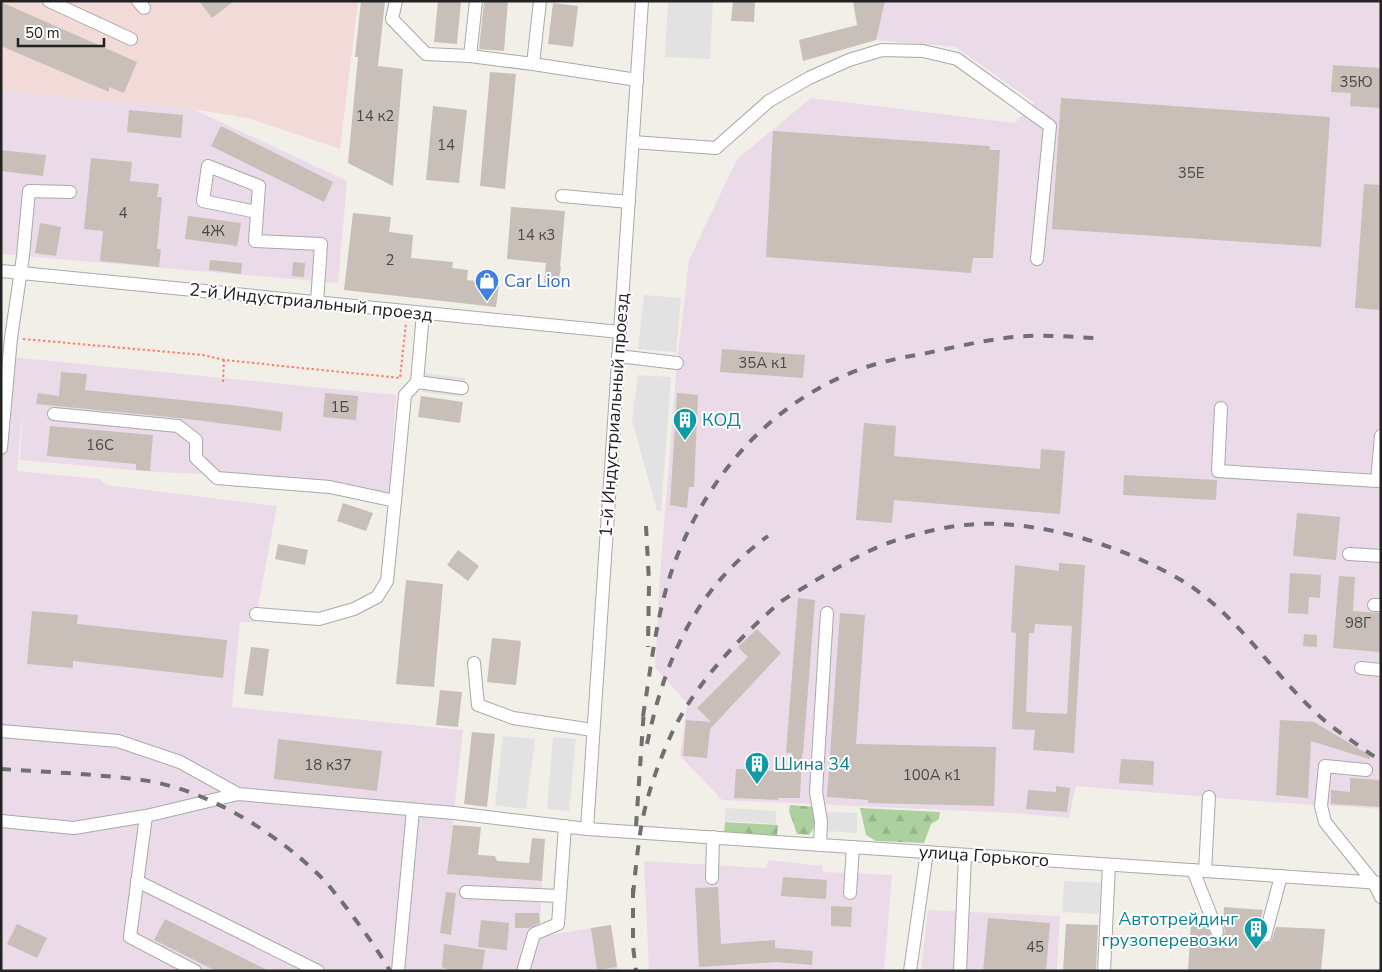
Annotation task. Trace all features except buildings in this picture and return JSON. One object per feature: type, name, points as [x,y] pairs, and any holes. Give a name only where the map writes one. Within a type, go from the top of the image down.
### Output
[{"type":"street","points":[[49,1],[131,39]]},
{"type":"street","points":[[396,1],[392,19],[426,54],[470,56],[637,80]]},
{"type":"street","points":[[470,56],[476,1]]},
{"type":"street","points":[[533,64],[540,1]]},
{"type":"street","name":"1-й Индустриальный проезд","points":[[587,829],[642,1]]},
{"type":"street","points":[[633,142],[716,148],[769,101],[809,78],[849,60],[882,50],[923,51],[957,59],[1050,126],[1037,259]]},
{"type":"street","points":[[257,212],[204,201],[208,166],[259,186],[255,241],[321,244],[317,302]]},
{"type":"street","points":[[1,448],[11,338],[29,191],[70,192]]},
{"type":"street","points":[[562,196],[629,202]]},
{"type":"street","name":"2-й Индустриальный проезд","points":[[1,271],[620,332]]},
{"type":"street","points":[[256,614],[320,619],[354,609],[378,597],[387,581],[405,394],[417,382],[423,313]]},
{"type":"street","points":[[618,356],[677,363]]},
{"type":"street","points":[[417,382],[462,388]]},
{"type":"street","points":[[1221,408],[1218,471],[1377,480],[1381,436]]},
{"type":"street","points":[[54,414],[178,426],[196,440],[196,458],[217,478],[330,487],[395,501]]},
{"type":"street","points":[[1349,554],[1381,556]]},
{"type":"street","points":[[820,845],[821,821],[816,792],[827,613]]},
{"type":"street","points":[[474,664],[478,705],[513,718],[593,730]]},
{"type":"street","points":[[1361,668],[1381,670]]},
{"type":"street","points":[[1,731],[118,741],[180,762],[238,794]]},
{"type":"street","points":[[1366,770],[1325,766],[1321,806],[1325,822],[1377,883],[1381,897]]},
{"type":"street","points":[[1,821],[74,828],[146,816],[238,794]]},
{"type":"street","name":"улица Горького","points":[[238,794],[413,810],[587,829],[1377,883]]},
{"type":"street","points":[[1210,797],[1199,871],[1217,932]]},
{"type":"street","points":[[398,971],[413,810]]},
{"type":"street","points":[[146,816],[130,937],[195,971]]},
{"type":"street","points":[[523,971],[534,934],[558,924],[565,826]]},
{"type":"street","points":[[712,878],[714,837]]},
{"type":"street","points":[[850,893],[853,847]]},
{"type":"street","points":[[910,971],[927,852]]},
{"type":"street","points":[[960,971],[965,855]]},
{"type":"street","points":[[1104,971],[1109,865]]},
{"type":"street","points":[[1265,936],[1281,876]]},
{"type":"street","points":[[137,881],[318,971]]},
{"type":"street","points":[[466,892],[560,896]]},
{"type":"path","points":[[11,338],[203,355],[224,360],[400,378],[407,311]]},
{"type":"path","points":[[224,360],[224,382]]},
{"type":"shaded area","points":[[1,1],[358,1],[340,149],[247,118],[193,109],[1,91]]},
{"type":"shaded area","points":[[668,1],[713,1],[710,59],[665,57]]},
{"type":"shaded area","points":[[885,1],[1381,1],[1381,809],[1268,802],[1076,786],[1069,818],[1012,813],[722,800],[680,756],[687,703],[655,667],[660,575],[677,363],[689,260],[737,159],[811,98],[1015,123],[1034,103],[956,47],[876,40]]},
{"type":"shaded area","points":[[1,91],[193,109],[347,181],[338,283],[1,254]]},
{"type":"shaded area","points":[[644,295],[681,298],[676,352],[638,349]]},
{"type":"shaded area","points":[[1,356],[396,395],[389,495],[233,475],[155,472],[20,460],[23,406],[17,471],[100,479],[106,485],[277,506],[255,622],[240,622],[232,707],[463,730],[447,874],[542,881],[540,927],[544,936],[611,925],[618,971],[1,971]]},
{"type":"shaded area","points":[[424,373],[465,378],[463,397],[422,392]]},
{"type":"shaded area","points":[[638,375],[671,377],[661,511],[657,511],[632,420]]},
{"type":"shaded area","points":[[503,736],[535,739],[526,809],[495,805]]},
{"type":"shaded area","points":[[553,737],[576,739],[569,811],[547,809]]},
{"type":"shaded area","points":[[726,808],[776,811],[776,824],[725,821]]},
{"type":"shaded area","points":[[826,812],[857,813],[857,833],[826,831]]},
{"type":"shaded area","points":[[769,860],[822,866],[823,872],[892,875],[884,971],[649,971],[644,861],[766,868]]},
{"type":"shaded area","points":[[1064,881],[1101,883],[1099,914],[1062,912]]},
{"type":"shaded area","points":[[928,910],[1060,916],[1057,971],[921,971]]},
{"type":"green space","points":[[790,805],[816,807],[816,825],[809,835],[797,834],[789,811]]},
{"type":"green space","points":[[860,808],[940,812],[939,819],[931,824],[924,843],[876,841],[866,835]]},
{"type":"green space","points":[[725,822],[778,825],[777,836],[724,834]]},
{"type":"railway","points":[[643,716],[660,613],[678,554],[692,523],[728,467],[774,419],[801,399],[830,382],[885,361],[1014,337],[1095,338]]},
{"type":"railway","points":[[633,895],[642,821],[656,771],[681,716],[704,681],[718,664],[762,618],[791,595],[872,550],[904,538],[944,528],[971,524],[997,524],[1043,529],[1110,547],[1174,576],[1195,589],[1232,621],[1297,694],[1321,717],[1342,734],[1381,760]]},
{"type":"railway","points":[[646,526],[649,582],[648,647]]},
{"type":"railway","points":[[647,744],[663,683],[687,628],[702,603],[721,579],[768,536]]},
{"type":"railway","points":[[636,826],[644,709]]},
{"type":"railway","points":[[1,769],[142,780],[167,785],[216,803],[263,830],[305,862],[323,879],[361,927],[390,971]]},
{"type":"railway","points":[[633,888],[633,946],[636,971]]},
{"type":"place","name":"Car Lion","points":[[487,302]]},
{"type":"place","name":"КОД","points":[[685,441]]},
{"type":"place","name":"Шина 34","points":[[757,785]]},
{"type":"place","name":"Автотрейдинг грузоперевозки","points":[[1256,950]]}]
